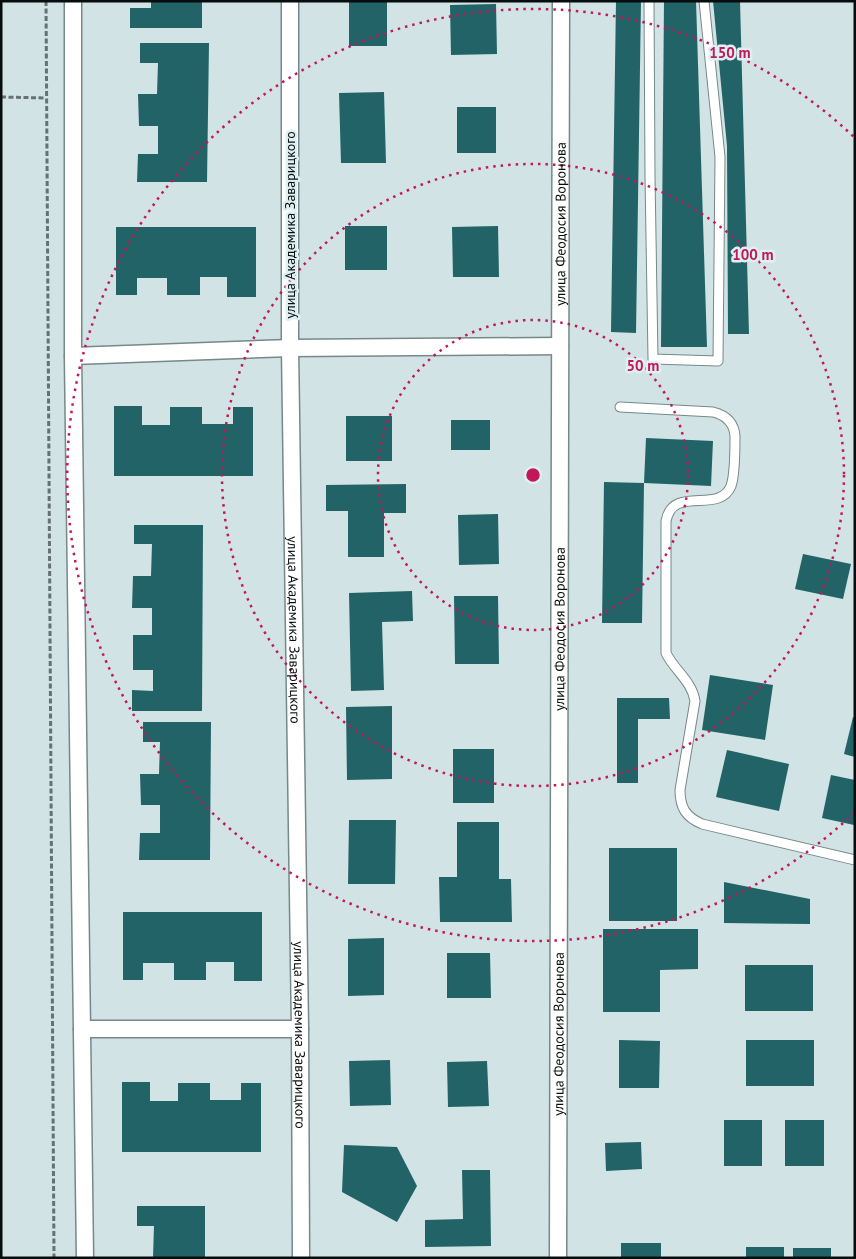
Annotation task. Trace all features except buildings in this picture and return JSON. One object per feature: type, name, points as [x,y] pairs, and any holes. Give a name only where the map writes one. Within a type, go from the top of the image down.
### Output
[{"type":"street","points":[[74,1],[73,356],[85,1258]]},
{"type":"street","name":"улица Академика Заварицкого","points":[[290,1],[290,348],[300,1029],[301,1258]]},
{"type":"street","name":"улица Феодосия Воронова","points":[[558,1258],[561,1]]},
{"type":"street","points":[[73,356],[290,348],[560,346]]},
{"type":"street","points":[[82,1029],[300,1029]]},
{"type":"lane","points":[[649,1],[653,359],[718,362],[720,157],[704,1]]},
{"type":"lane","points":[[620,407],[713,412],[722,414],[733,427],[731,486],[719,498],[678,503],[667,514],[666,521],[666,653],[670,661],[692,688],[696,701],[680,790],[680,802],[684,812],[692,820],[702,824],[855,860]]},
{"type":"path","points":[[46,1],[54,1258]]},
{"type":"path","points":[[1,97],[46,98]]}]
